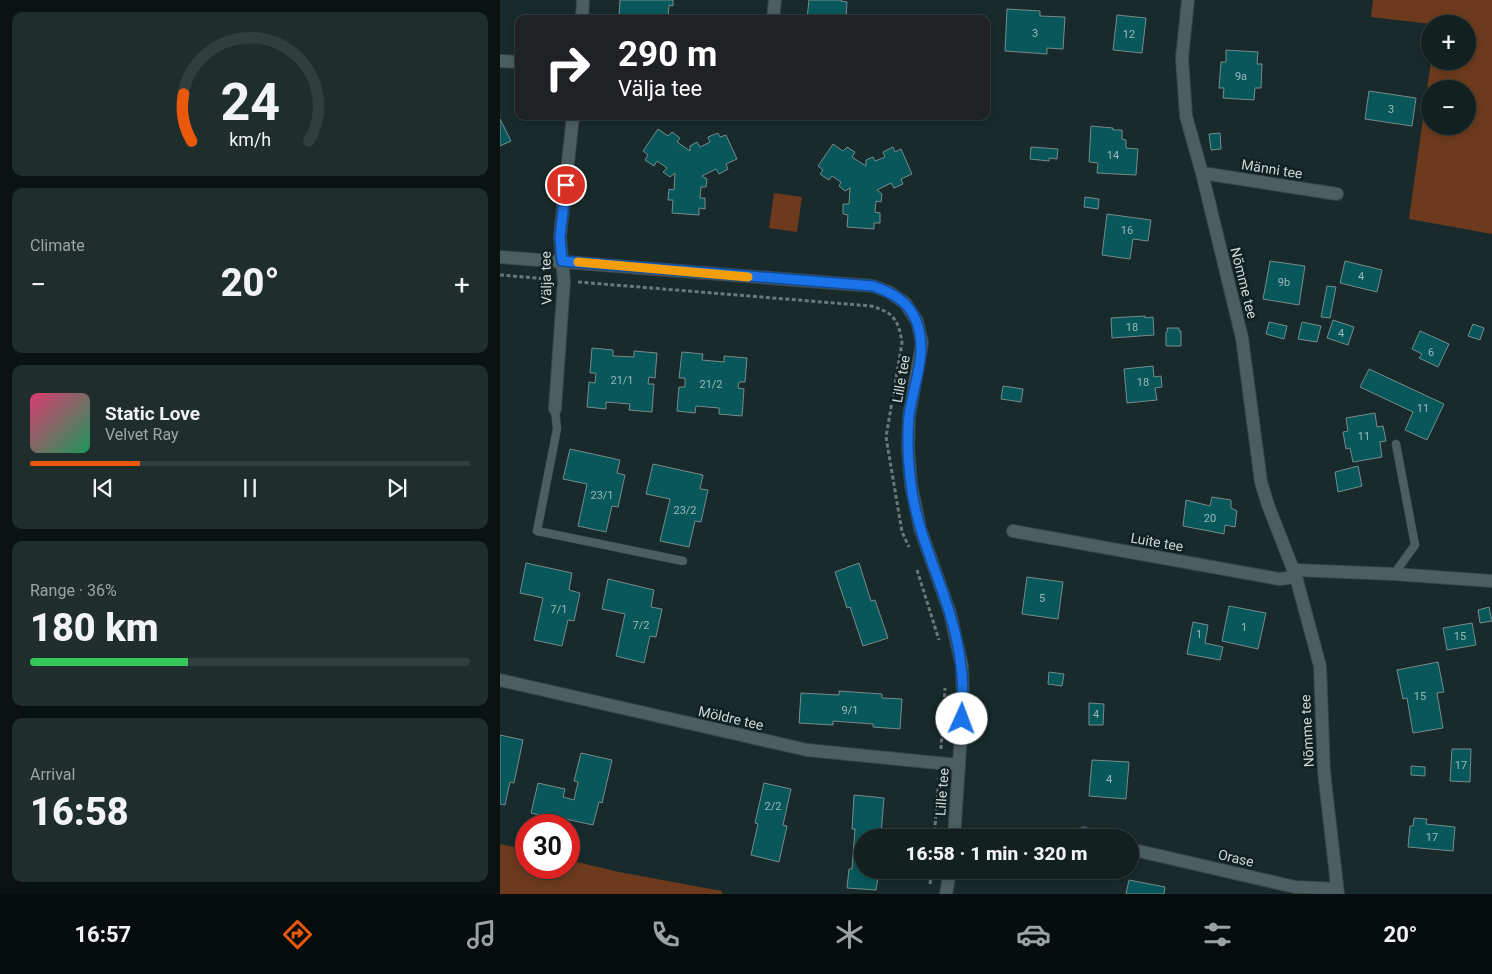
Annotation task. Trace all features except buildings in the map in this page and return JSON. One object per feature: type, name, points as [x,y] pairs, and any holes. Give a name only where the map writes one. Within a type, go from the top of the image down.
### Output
[{"type":"street","points":[[582,15],[583,0]]},
{"type":"street","points":[[773,15],[775,0]]},
{"type":"street","name":"Nõmme tee","points":[[1188,0],[1182,58],[1186,116],[1202,173],[1242,338],[1261,482],[1295,573],[1320,666],[1324,772],[1337,892]]},
{"type":"street","points":[[500,61],[515,62]]},
{"type":"street","name":"Välja tee","points":[[555,409],[564,281],[560,237],[573,120]]},
{"type":"street","name":"Männi tee","points":[[1202,173],[1337,194]]},
{"type":"street","name":"Lille tee","points":[[500,257],[873,286],[889,292],[906,303],[917,322],[922,343],[910,416],[908,448],[911,485],[920,528],[950,613],[962,666],[964,703],[954,829]]},
{"type":"street","name":"Luite tee","points":[[1013,531],[1279,579],[1295,573]]},
{"type":"street","points":[[1295,573],[1394,574],[1492,581]]},
{"type":"street","name":"Möldre tee","points":[[500,680],[807,750],[958,766]]},
{"type":"street","name":"Orase","points":[[1139,852],[1295,887],[1337,892]]},
{"type":"street","points":[[946,894],[948,879]]},
{"type":"lane","points":[[555,409],[557,429],[537,531],[683,561]]},
{"type":"lane","points":[[1394,574],[1415,545],[1396,444]]},
{"type":"path","points":[[500,275],[871,306],[889,312],[901,329],[902,343],[886,437],[902,532],[910,550]]},
{"type":"path","points":[[916,568],[940,646]]},
{"type":"path","points":[[935,829],[946,687]]},
{"type":"path","points":[[930,886],[931,879]]},
{"type":"shaded area","points":[[1373,0],[1492,0],[1492,234],[1409,219],[1421,133],[1421,135],[1476,135],[1476,80],[1428,80],[1430,70],[1476,70],[1476,15],[1421,15],[1421,23],[1371,17]]},
{"type":"shaded area","points":[[774,193],[802,197],[797,232],[769,228]]},
{"type":"shaded area","points":[[500,844],[515,847],[515,879],[580,879],[580,863],[619,872],[722,891],[722,894],[500,894]]},
{"type":"slow traffic","points":[[578,262],[748,277]]},
{"type":"route","points":[[566,185],[560,237],[562,261],[873,286],[889,292],[906,303],[917,322],[922,343],[910,416],[908,448],[911,485],[920,528],[950,613],[962,666],[964,703],[962,719]]}]
